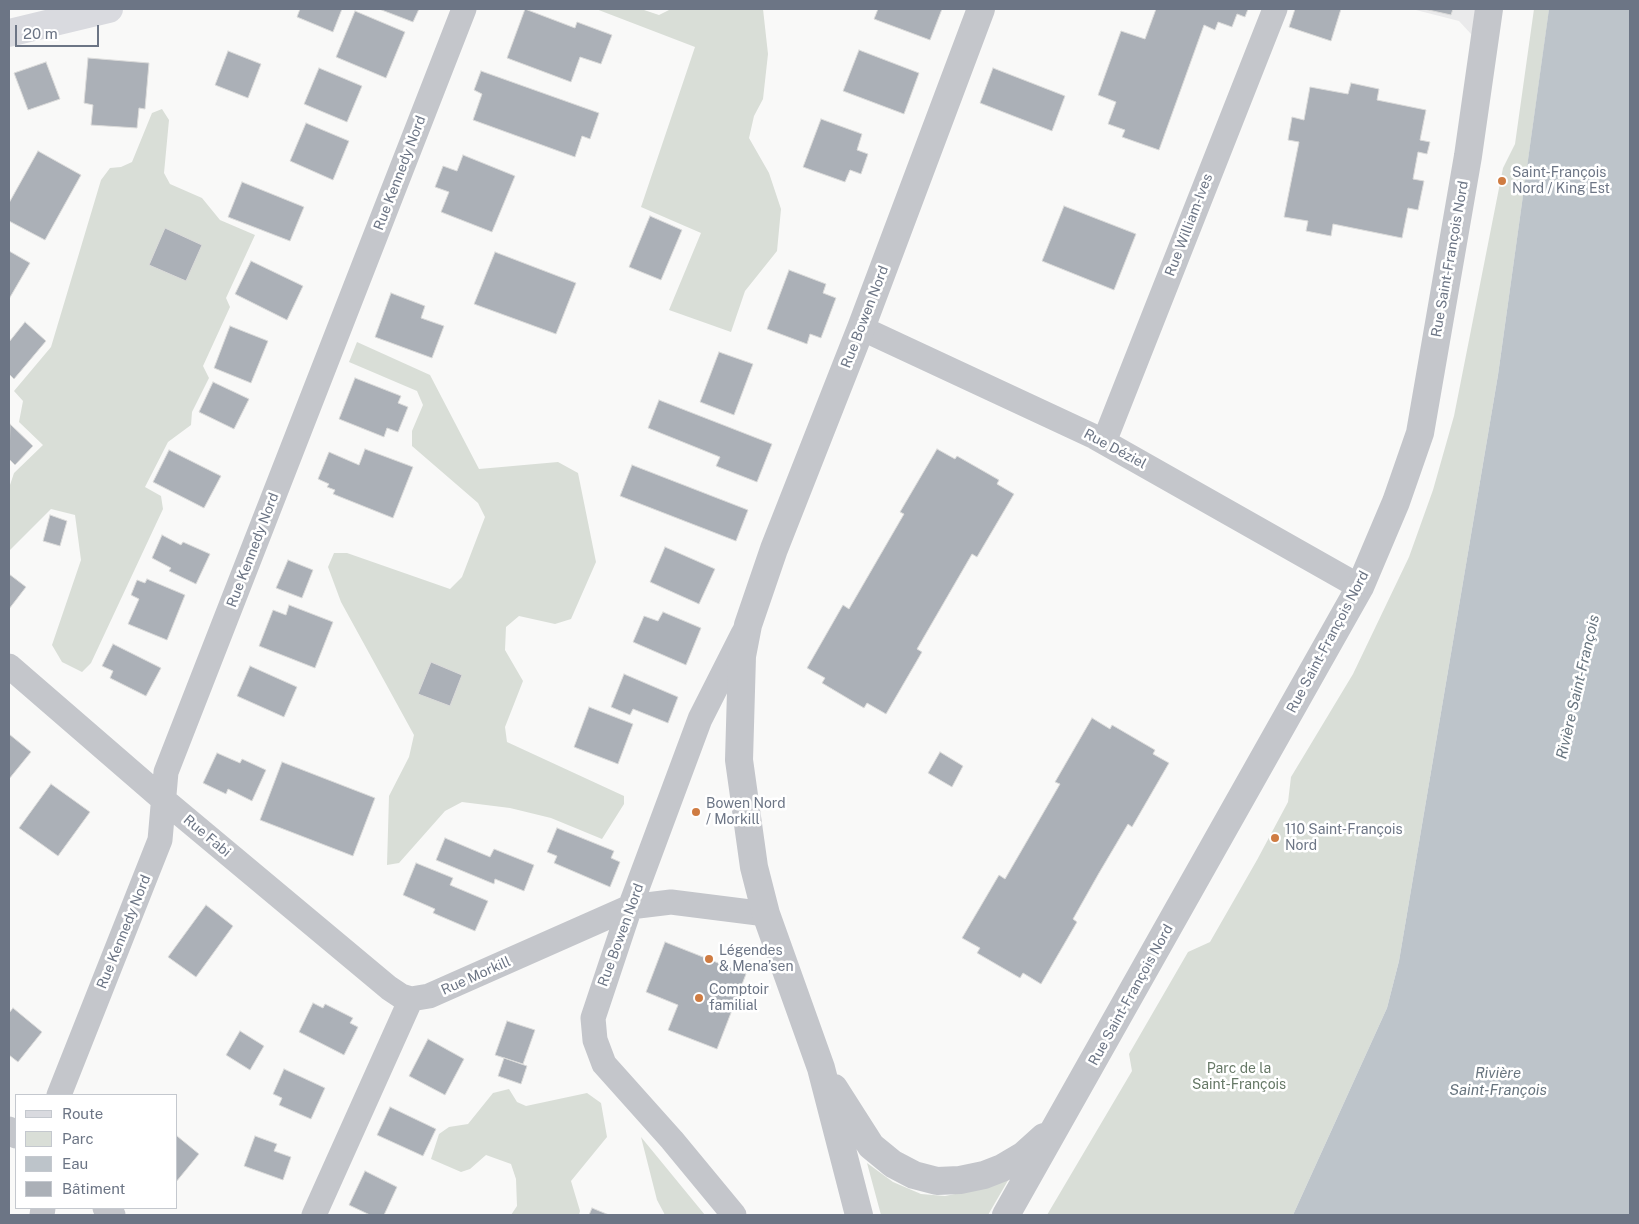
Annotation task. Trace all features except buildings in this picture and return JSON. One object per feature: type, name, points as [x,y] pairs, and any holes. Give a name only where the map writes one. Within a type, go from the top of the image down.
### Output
[{"type":"main road","points":[[9,33],[109,9]]},
{"type":"street","name":"Rue Kennedy Nord","points":[[59,1094],[160,840],[165,801],[166,772],[464,9]]},
{"type":"street","name":"Rue Bowen Nord","points":[[859,1215],[821,1068],[766,914],[753,858],[739,760],[742,656],[748,625],[774,549],[861,328],[981,9]]},
{"type":"street","name":"Rue William-Ives","points":[[1104,442],[1275,9]]},
{"type":"street","name":"Rue Saint-François Nord","points":[[1006,1215],[1060,1123],[1360,587],[1396,502],[1420,433],[1468,156],[1489,9]]},
{"type":"street","name":"Rue Déziel","points":[[861,328],[1104,442],[1360,587]]},
{"type":"street","name":"Rue Bowen Nord","points":[[734,1215],[672,1140],[604,1064],[595,1040],[593,1018],[630,906],[700,719],[748,625]]},
{"type":"street","name":"Rue Fabi","points":[[9,666],[165,801],[389,988],[401,996],[411,998]]},
{"type":"street","name":"Rue Morkill","points":[[411,998],[428,996],[630,906],[671,902],[766,914]]},
{"type":"street","points":[[314,1215],[411,998]]},
{"type":"street","points":[[821,1068],[871,1146],[893,1164],[914,1175],[937,1181],[960,1180],[984,1175],[1002,1168],[1024,1155],[1060,1123]]},
{"type":"shaded area","points":[[1412,9],[1489,9],[1483,47],[1459,21]]},
{"type":"green space","points":[[596,9],[641,9],[659,15],[671,9],[763,9],[768,54],[763,99],[754,116],[749,138],[769,173],[781,209],[777,251],[745,291],[731,332],[669,310],[701,233],[641,207],[695,47]]},
{"type":"green space","name":"Parc de la Saint-François","points":[[1534,9],[1549,10],[1498,375],[1399,961],[1387,1008],[1293,1215],[1047,1215],[1132,1071],[1129,1054],[1188,952],[1210,942],[1257,860],[1288,802],[1291,777],[1353,674],[1409,557],[1433,490],[1454,416],[1503,168],[1515,144]]},
{"type":"green space","points":[[162,109],[169,120],[164,173],[170,184],[202,198],[220,220],[255,235],[226,298],[230,307],[203,366],[209,378],[192,412],[191,425],[168,442],[145,487],[161,496],[163,509],[91,663],[82,672],[62,662],[52,645],[81,560],[75,515],[51,509],[9,551],[9,488],[14,473],[43,445],[19,422],[23,401],[14,391],[51,347],[101,180],[110,168],[121,167],[132,162],[152,113]]},
{"type":"green space","points":[[357,342],[430,375],[479,469],[558,462],[578,473],[596,562],[571,619],[555,624],[519,616],[506,627],[505,650],[523,681],[505,727],[507,742],[624,796],[624,804],[602,839],[551,818],[510,808],[462,802],[445,811],[399,863],[387,865],[389,796],[409,757],[414,735],[341,602],[328,567],[334,553],[347,553],[450,589],[462,577],[485,517],[478,503],[412,446],[412,431],[423,405],[417,391],[349,362]]},
{"type":"green space","points":[[509,1089],[517,1102],[526,1106],[587,1093],[601,1103],[607,1137],[571,1181],[580,1211],[579,1215],[511,1215],[517,1206],[516,1179],[511,1164],[486,1155],[470,1169],[461,1172],[431,1159],[439,1134],[449,1127],[468,1124],[493,1093]]},
{"type":"green space","points":[[641,1137],[705,1215],[665,1215],[657,1200]]},
{"type":"green space","points":[[867,1163],[893,1182],[921,1194],[945,1196],[990,1187],[1010,1177],[988,1215],[881,1215]]},
{"type":"water","name":"Rivière Saint-François","points":[[1549,9],[1630,9],[1630,1215],[1293,1215],[1387,1008],[1399,961],[1498,375]]},
{"type":"place","name":"Saint-François Nord / King Est","points":[[1502,181]]},
{"type":"place","name":"Bowen Nord / Morkill","points":[[696,812]]},
{"type":"place","name":"110 Saint-François Nord","points":[[1275,838]]},
{"type":"place","name":"Légendes & Mena’sen","points":[[709,959]]},
{"type":"place","name":"Comptoir familial","points":[[699,998]]}]
